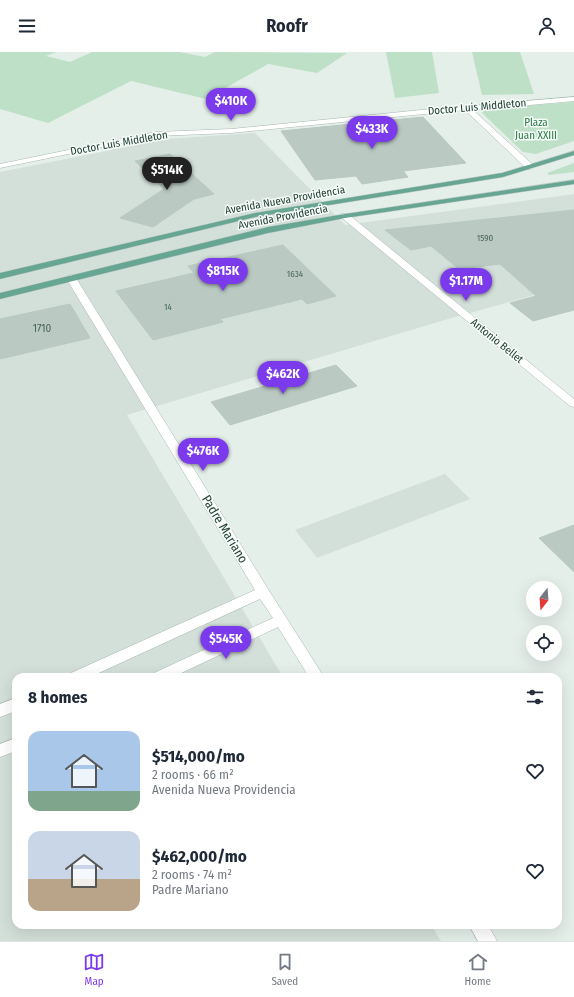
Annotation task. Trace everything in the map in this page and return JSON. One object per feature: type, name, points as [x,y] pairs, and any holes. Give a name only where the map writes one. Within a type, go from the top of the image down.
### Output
[{"type":"main road","name":"Avenida Nueva Providencia","points":[[0,276],[255,215],[480,180],[530,167],[574,153]]},
{"type":"main road","name":"Avenida Providencia","points":[[0,296],[223,240],[345,216],[574,182]]},
{"type":"street","name":"Doctor Luis Middleton","points":[[0,166],[156,134],[231,131],[574,99]]},
{"type":"street","points":[[467,108],[530,167]]},
{"type":"street","name":"Antonio Bellet","points":[[345,216],[574,404]]},
{"type":"street","name":"Padre Mariano","points":[[71,278],[263,592],[314,673]]},
{"type":"street","points":[[85,673],[263,592]]},
{"type":"street","points":[[168,673],[281,620]]},
{"type":"street","points":[[0,711],[12,706]]},
{"type":"street","points":[[0,751],[12,746]]},
{"type":"street","points":[[480,929],[488,941]]},
{"type":"shaded area","points":[[255,133],[345,225],[574,194],[574,284],[448,319],[127,415],[281,673],[12,673],[12,929],[434,929],[441,941],[0,941],[0,172],[167,139]]},
{"type":"shaded area","points":[[445,474],[470,499],[317,558],[295,530]]},
{"type":"green space","points":[[0,52],[56,52],[46,56],[70,62],[92,52],[179,52],[205,57],[215,52],[347,53],[317,73],[268,64],[206,99],[131,81],[48,123],[0,109]]},
{"type":"green space","points":[[386,52],[432,52],[439,93],[395,98]]},
{"type":"green space","points":[[472,52],[520,52],[534,94],[482,95]]},
{"type":"green space","name":"Plaza Juan XXIII","points":[[574,102],[574,141],[536,154],[523,152],[482,113],[483,109]]},
{"type":"green space","points":[[574,163],[574,172],[549,175],[547,173]]},
{"type":"building","points":[[423,117],[466,163],[403,171],[408,177],[362,184],[356,176],[315,180],[281,131]]},
{"type":"building","points":[[170,154],[214,194],[194,199],[153,227],[120,218],[164,189],[135,161]]},
{"type":"building","points":[[574,210],[574,310],[533,321],[510,303],[536,296],[500,264],[459,269],[431,246],[411,250],[385,230]]},
{"type":"building","points":[[283,245],[336,296],[307,304],[302,299],[220,319],[223,322],[153,340],[116,291],[194,273],[188,266]]},
{"type":"building","points":[[70,304],[90,338],[0,359],[0,319]]},
{"type":"building","points":[[336,365],[357,386],[230,425],[211,402]]},
{"type":"building","points":[[574,525],[574,572],[539,538]]}]
